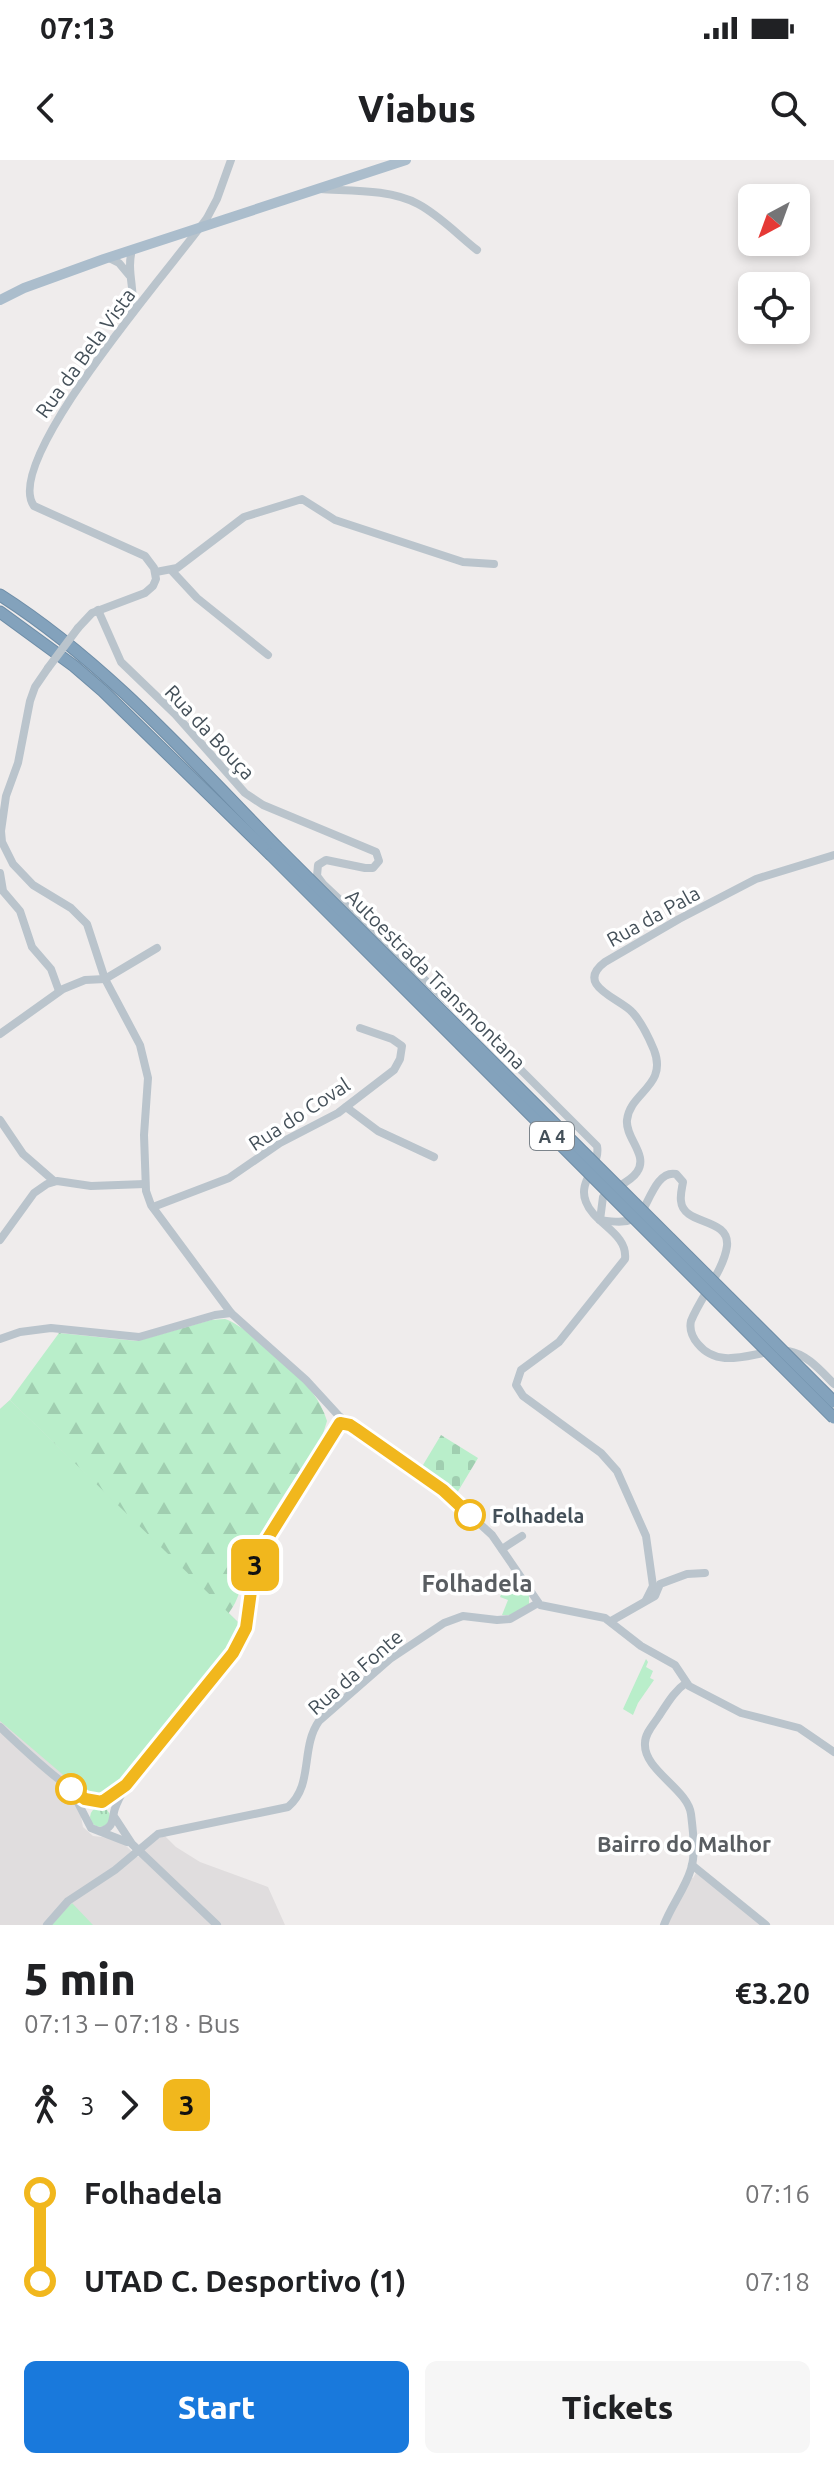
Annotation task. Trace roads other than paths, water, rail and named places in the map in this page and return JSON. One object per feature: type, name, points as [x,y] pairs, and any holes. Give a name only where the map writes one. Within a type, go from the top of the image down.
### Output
[{"type":"highway","name":"Autoestrada Transmontana","points":[[0,595],[60,637],[159,727],[273,850],[834,1418]]},
{"type":"highway","name":"Autoestrada Transmontana","points":[[0,612],[103,691],[273,850],[834,1402]]},
{"type":"main road","points":[[0,300],[24,288],[132,250],[406,160]]},
{"type":"street","name":"Rua da Bela Vista","points":[[156,572],[145,556],[36,508],[29,501],[26,482],[29,469],[56,414],[201,227],[217,199],[231,160]]},
{"type":"street","points":[[317,189],[405,198],[427,210],[477,250]]},
{"type":"street","points":[[217,199],[217,211],[223,219]]},
{"type":"street","points":[[131,315],[134,301],[130,262],[132,250]]},
{"type":"street","points":[[109,258],[122,267],[131,280]]},
{"type":"street","points":[[494,564],[460,562],[335,520],[302,499],[244,517],[172,571],[156,572],[155,583],[148,591],[89,615],[48,668],[30,701],[18,763],[1,818],[1,847],[33,885],[71,908],[87,924],[105,979],[135,1033],[148,1071],[144,1131],[148,1198],[231,1313],[309,1382],[338,1420],[350,1425],[443,1490],[494,1537],[538,1603],[611,1621],[644,1647],[676,1665],[686,1683],[741,1713],[799,1728],[834,1752]]},
{"type":"street","points":[[172,571],[197,598],[268,655]]},
{"type":"street","name":"Rua da Bouça","points":[[98,610],[121,662],[172,711],[245,793],[263,805],[378,854],[378,863],[371,868],[328,860],[318,865],[317,874],[325,886],[592,1140],[598,1152],[585,1182],[584,1194],[589,1208],[600,1220]]},
{"type":"street","name":"Rua da Pala","points":[[600,1220],[603,1197],[639,1169],[640,1159],[628,1131],[627,1118],[653,1080],[657,1065],[651,1044],[633,1013],[598,988],[595,975],[598,967],[685,915],[756,879],[834,855]]},
{"type":"street","points":[[0,873],[3,891],[20,911],[32,947],[51,969],[59,991]]},
{"type":"street","points":[[0,1034],[59,991],[85,980],[105,979],[157,948]]},
{"type":"street","name":"Rua do Coval","points":[[153,1207],[225,1180],[276,1145],[346,1107],[395,1068],[402,1046],[360,1028]]},
{"type":"street","points":[[346,1107],[378,1131],[434,1157]]},
{"type":"street","points":[[0,1120],[10,1138],[38,1170],[55,1181],[91,1186],[145,1184]]},
{"type":"street","points":[[0,1240],[38,1189],[38,1170]]},
{"type":"street","points":[[600,1220],[624,1222],[634,1219],[640,1215],[663,1176],[670,1172],[676,1174],[683,1182],[680,1200],[683,1208],[718,1228],[727,1242],[720,1265],[691,1321],[696,1342],[708,1353],[731,1359],[793,1352],[814,1364],[834,1384]]},
{"type":"street","points":[[38,1189],[55,1181]]},
{"type":"street","points":[[600,1220],[624,1244],[625,1259],[559,1342],[521,1370],[516,1389],[608,1458],[622,1478],[647,1542],[653,1586],[646,1600]]},
{"type":"street","points":[[0,1339],[20,1332],[51,1328],[139,1337],[231,1313]]},
{"type":"street","points":[[100,1831],[108,1829],[126,1785],[238,1645],[248,1620],[257,1558],[338,1420]]},
{"type":"street","points":[[502,1549],[522,1536]]},
{"type":"street","points":[[611,1621],[655,1595],[661,1583],[687,1574],[705,1573]]},
{"type":"street","name":"Rua da Fonte","points":[[47,1925],[68,1901],[115,1870],[135,1847],[163,1832],[288,1807],[301,1794],[312,1735],[319,1721],[412,1642],[456,1617],[510,1619],[538,1603]]},
{"type":"street","points":[[664,1925],[692,1865],[690,1808],[664,1779],[645,1747],[647,1733],[675,1692],[686,1683]]},
{"type":"street","points":[[0,1727],[71,1789],[109,1805],[135,1847],[217,1925]]},
{"type":"street","points":[[87,1820],[87,1811],[126,1785]]},
{"type":"street","points":[[71,1789],[91,1828],[135,1847]]},
{"type":"street","points":[[692,1865],[766,1925]]},
{"type":"place","name":"Folhadela","points":[[470,1515]]},
{"type":"district","name":"Folhadela","points":[[477,1583]]},
{"type":"district","name":"Bairro do Malhor","points":[[684,1843]]}]
